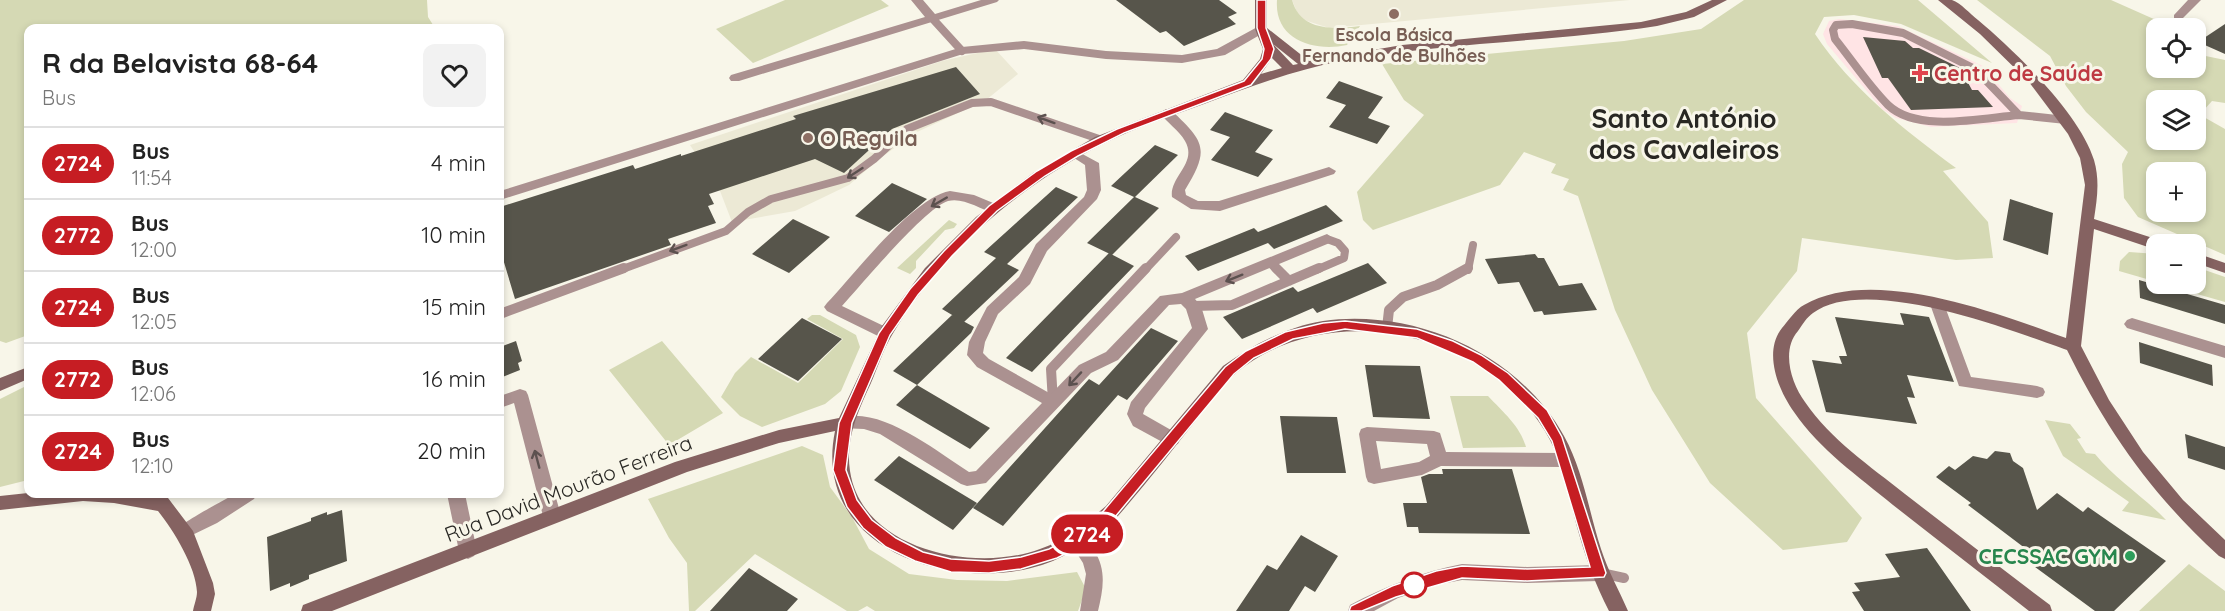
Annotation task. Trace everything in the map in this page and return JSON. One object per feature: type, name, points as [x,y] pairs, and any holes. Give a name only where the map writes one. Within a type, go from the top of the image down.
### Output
[{"type":"street","points":[[917,0],[932,18]]},
{"type":"street","points":[[735,78],[993,0]]},
{"type":"street","points":[[1262,0],[1261,28],[1269,49],[1291,69]]},
{"type":"street","points":[[1619,611],[1599,573],[1558,440],[1542,414],[1503,376],[1477,358],[1417,333],[1345,325],[1323,327],[1290,335],[1250,354],[1229,370],[1105,519],[1078,541],[1052,554],[1021,563],[989,567],[951,565],[920,557],[891,542],[868,524],[852,503],[839,470],[846,423],[885,333],[935,268],[993,208],[1041,174],[1102,140],[1166,113],[1248,83],[1307,65],[1348,57],[1458,43],[1664,23],[1707,9],[1721,0]]},
{"type":"street","points":[[1944,0],[2006,50],[2066,120],[2081,147],[2092,177],[2073,346],[2108,415],[2131,450],[2159,486],[2191,521],[2225,551]]},
{"type":"street","points":[[2178,17],[2187,5],[2195,0]]},
{"type":"street","points":[[504,195],[962,51],[1024,45],[1106,55],[1182,59],[1221,52],[1261,28]]},
{"type":"street","points":[[1261,28],[1307,65]]},
{"type":"street","points":[[1248,83],[1266,59],[1269,49]]},
{"type":"street","points":[[1166,113],[1190,136],[1194,147],[1196,156],[1194,166],[1178,190],[1179,197],[1196,206],[1221,206],[1329,171]]},
{"type":"street","points":[[1053,402],[983,363],[975,355],[977,342],[992,311],[1025,280],[1041,248],[1090,199],[1094,190],[1092,163],[1075,154]]},
{"type":"street","points":[[885,333],[832,308],[922,213],[945,197],[964,197],[993,208]]},
{"type":"street","points":[[2087,222],[2146,241]]},
{"type":"street","points":[[846,423],[864,422],[886,429],[967,479],[980,478],[1085,369],[1113,356],[1165,300],[1188,302],[1270,262],[1327,239]]},
{"type":"street","points":[[2206,261],[2225,268]]},
{"type":"street","points":[[2043,611],[1836,449],[1797,405],[1785,381],[1781,360],[1784,337],[1794,319],[1811,307],[1832,298],[1860,294],[1888,294],[1937,304],[2073,346]]},
{"type":"street","points":[[1172,439],[1139,421],[1135,414],[1137,406],[1200,328],[1188,302]]},
{"type":"street","points":[[1937,304],[1965,382],[2037,392]]},
{"type":"street","points":[[2132,324],[2225,352]]},
{"type":"street","points":[[0,372],[24,371]]},
{"type":"street","points":[[0,385],[24,373]]},
{"type":"street","points":[[504,401],[520,395],[552,516]]},
{"type":"street","name":"Rua David Mourão Ferreira","points":[[310,611],[651,477],[799,430],[846,423]]},
{"type":"street","points":[[1439,459],[1564,460]]},
{"type":"street","points":[[0,502],[24,496]]},
{"type":"street","points":[[0,502],[42,498]]},
{"type":"street","points":[[144,498],[159,499],[184,531],[204,583],[206,594],[202,611]]},
{"type":"street","points":[[184,531],[211,518],[242,498]]},
{"type":"street","points":[[457,498],[468,550]]},
{"type":"street","points":[[1078,541],[1091,557],[1096,576],[1089,611]]},
{"type":"street","points":[[1357,611],[1392,592],[1462,572],[1527,575],[1599,573]]},
{"type":"lane","points":[[932,18],[962,51]]},
{"type":"lane","points":[[2019,116],[1975,69],[1903,33],[1845,24],[1836,26],[1833,30],[1835,39],[1889,106],[1901,114],[1928,122],[2019,116],[2066,120]]},
{"type":"lane","points":[[504,313],[726,231],[748,212],[771,199],[848,178],[874,159],[907,129],[972,103],[991,102],[1102,140]]},
{"type":"lane","points":[[1053,402],[1051,369],[1176,237]]},
{"type":"lane","points":[[1188,302],[1232,305],[1344,258],[1345,250],[1338,243],[1327,239]]},
{"type":"lane","points":[[1387,328],[1389,310],[1403,297],[1437,285],[1467,270],[1473,245]]},
{"type":"lane","points":[[1270,262],[1289,281]]},
{"type":"lane","points":[[1599,573],[1624,578]]},
{"type":"shaded area","name":"Escola Básica Fernando de Bulhões","points":[[1292,0],[1630,0],[1329,28],[1299,17]]},
{"type":"shaded area","name":"Centro de Saúde","points":[[1839,19],[1898,26],[1983,66],[2010,98],[2022,106],[2017,123],[1931,127],[1896,118],[1882,109],[1827,44],[1823,34],[1829,21]]},
{"type":"shaded area","name":"O Reguila","points":[[995,49],[1018,74],[986,100],[917,132],[879,159],[849,185],[795,211],[732,222],[720,191],[690,145],[942,61]]},
{"type":"green space","points":[[0,0],[427,0],[428,17],[432,24],[24,24],[24,336],[6,343],[0,341]]},
{"type":"green space","points":[[785,0],[881,0],[889,6],[753,63],[716,29]]},
{"type":"green space","points":[[1277,0],[1292,0],[1296,10],[1303,18],[1320,26],[1340,28],[1360,26],[1347,45],[1322,47],[1310,44],[1289,34],[1282,25]]},
{"type":"green space","points":[[1744,0],[1918,0],[1992,63],[1901,24],[1854,15],[1824,17],[1815,34],[1845,73],[1862,90],[1898,123],[1956,168],[1943,171],[1988,222],[1993,258],[1956,260],[1802,238],[1797,271],[1747,333],[1756,398],[1862,518],[1847,542],[1783,550],[1710,483],[1652,390],[1615,310],[1578,196],[1563,190],[1569,179],[1551,173],[1556,164],[1524,152],[1500,185],[1373,230],[1363,220],[1357,192],[1424,115],[1404,100],[1382,64],[1624,41],[1701,29]]},
{"type":"green space","points":[[1977,0],[2111,0],[2152,18],[2146,18],[2146,78],[2206,78],[2206,56],[2225,60],[2225,103],[2212,101],[2206,108],[2206,90],[2146,90],[2146,150],[2206,150],[2206,118],[2225,129],[2225,255],[2206,247],[2206,234],[2177,234],[2149,222],[2206,222],[2206,162],[2146,162],[2146,220],[2138,217],[2124,198],[2122,164],[2128,152],[2086,112],[2066,86],[2050,56]]},
{"type":"green space","points":[[949,220],[957,224],[954,228],[945,230],[916,261],[916,268],[910,274],[897,268]]},
{"type":"green space","points":[[2129,252],[2146,253],[2146,279],[2119,271],[2120,261]]},
{"type":"green space","points":[[2206,270],[2225,277],[2225,302],[2197,294],[2206,294]]},
{"type":"green space","points":[[812,315],[820,315],[856,335],[860,347],[841,391],[825,404],[762,427],[740,416],[721,397],[735,373],[751,357],[798,383],[843,339],[807,319]]},
{"type":"green space","points":[[662,341],[723,413],[669,445],[609,370]]},
{"type":"green space","points":[[24,387],[24,481],[0,487],[0,399]]},
{"type":"green space","points":[[1450,396],[1488,396],[1515,426],[1526,447],[1463,448]]},
{"type":"green space","points":[[2045,420],[2070,424],[2081,438],[2077,439],[2086,453],[2095,454],[2166,520],[2122,511],[2129,502],[2063,456]]},
{"type":"green space","points":[[802,446],[823,455],[830,487],[852,517],[869,549],[909,574],[957,580],[1007,581],[1077,572],[1086,589],[1078,611],[875,611],[867,606],[858,611],[847,611],[755,554],[695,611],[689,611],[687,563],[669,538],[648,499]]},
{"type":"green space","points":[[2189,564],[2225,591],[2225,611],[2139,611]]},
{"type":"building","points":[[1116,0],[1219,0],[1237,13],[1228,17],[1236,24],[1184,46],[1166,31],[1160,33]]},
{"type":"building","points":[[2225,24],[2225,54],[2206,46],[2206,37]]},
{"type":"building","points":[[1863,37],[1905,41],[1913,48],[1919,48],[1960,68],[1972,90],[1978,90],[1993,107],[1911,110],[1888,78],[1882,78]]},
{"type":"building","points":[[956,67],[980,94],[892,129],[844,173],[815,159],[709,194],[714,204],[708,206],[716,223],[668,239],[671,245],[515,299],[504,262],[504,206],[633,165],[635,169],[681,154],[681,156],[796,119],[793,116]]},
{"type":"building","points":[[1339,81],[1383,97],[1368,118],[1390,126],[1377,144],[1329,127],[1346,105],[1326,98]]},
{"type":"building","points":[[1225,112],[1273,130],[1255,152],[1273,159],[1258,177],[1211,160],[1230,137],[1210,130]]},
{"type":"building","points":[[1155,145],[1178,155],[1135,197],[1159,208],[1112,255],[1087,243],[1134,197],[1111,186]]},
{"type":"building","points":[[892,183],[927,199],[889,232],[855,216]]},
{"type":"building","points":[[1056,187],[1078,197],[1007,264],[1019,270],[964,322],[942,309],[996,258],[984,252]]},
{"type":"building","points":[[2010,199],[2053,213],[2048,255],[2003,240]]},
{"type":"building","points":[[1326,205],[1343,221],[1274,249],[1268,243],[1198,271],[1185,256],[1254,228],[1258,232]]},
{"type":"building","points":[[793,219],[830,237],[789,273],[752,254]]},
{"type":"building","points":[[1109,253],[1134,266],[1032,372],[1006,358]]},
{"type":"building","points":[[1535,254],[1538,258],[1544,258],[1559,286],[1582,283],[1597,310],[1544,315],[1542,311],[1534,312],[1519,282],[1498,284],[1485,259]]},
{"type":"building","points":[[1368,263],[1387,283],[1317,313],[1313,308],[1242,339],[1223,317],[1293,287],[1298,292]]},
{"type":"building","points":[[2139,280],[2146,282],[2146,294],[2187,294],[2225,305],[2225,324],[2140,298]]},
{"type":"building","points":[[1900,313],[1929,317],[1954,382],[1907,375],[1915,398],[1907,397],[1917,424],[1826,412],[1812,360],[1842,364],[1839,356],[1847,356],[1835,317],[1904,325]]},
{"type":"building","points":[[952,315],[974,327],[971,333],[917,385],[893,371]]},
{"type":"building","points":[[802,318],[842,339],[798,381],[758,359]]},
{"type":"building","points":[[1151,328],[1178,341],[1127,400],[1118,395],[1003,526],[973,508],[1089,379],[1099,385]]},
{"type":"building","points":[[516,341],[522,361],[518,363],[520,370],[504,376],[504,346]]},
{"type":"building","points":[[2139,342],[2212,365],[2213,386],[2140,363]]},
{"type":"building","points":[[1365,365],[1420,366],[1430,419],[1373,417]]},
{"type":"building","points":[[917,385],[990,428],[970,449],[896,405]]},
{"type":"building","points":[[1280,416],[1337,417],[1346,473],[1287,473]]},
{"type":"building","points":[[2185,434],[2225,447],[2225,470],[2188,458]]},
{"type":"building","points":[[1995,451],[2010,453],[2013,461],[2023,468],[2037,510],[2057,493],[2083,512],[2088,507],[2166,561],[2114,611],[2095,611],[2027,561],[2034,555],[1968,505],[1971,503],[1936,477],[1949,466],[1955,470],[1973,456],[1987,459]]},
{"type":"building","points":[[899,456],[977,503],[953,530],[874,480]]},
{"type":"building","points":[[1442,469],[1512,469],[1530,534],[1419,533],[1418,527],[1407,527],[1403,503],[1427,503],[1421,477],[1429,474],[1443,474]]},
{"type":"building","points":[[342,510],[347,561],[309,575],[309,579],[290,587],[290,583],[270,591],[267,537],[311,521],[311,518],[327,512],[327,515]]},
{"type":"building","points":[[1301,535],[1338,556],[1315,592],[1305,586],[1289,611],[1236,611],[1267,565],[1277,570]]},
{"type":"building","points":[[1927,548],[1971,611],[1864,611],[1852,592],[1860,591],[1854,583],[1900,577],[1885,554]]},
{"type":"building","points":[[749,568],[798,599],[787,611],[710,611]]},
{"type":"bus line","name":"2724","points":[[1261,0],[1261,28],[1269,49],[1258,72],[1248,83],[1120,131],[1075,154],[1041,174],[993,208],[948,253],[914,292],[885,333],[846,423],[839,470],[852,503],[868,524],[891,542],[920,557],[951,565],[989,567],[1021,563],[1052,554],[1078,541],[1105,519],[1229,370],[1250,354],[1290,335],[1323,327],[1345,325],[1417,333],[1477,358],[1523,393],[1542,414],[1558,440],[1599,573],[1527,575],[1462,572],[1392,592],[1357,611]]},
{"type":"place","name":"Escola Básica Fernando de Bulhões","points":[[1394,14]]},
{"type":"place","name":"Centro de Saúde","points":[[1920,73]]},
{"type":"place","name":"O Reguila","points":[[808,138]]},
{"type":"place","name":"CECSSAC GYM","points":[[2130,556]]},
{"type":"district","name":"Santo António dos Cavaleiros","points":[[1684,134]]}]
